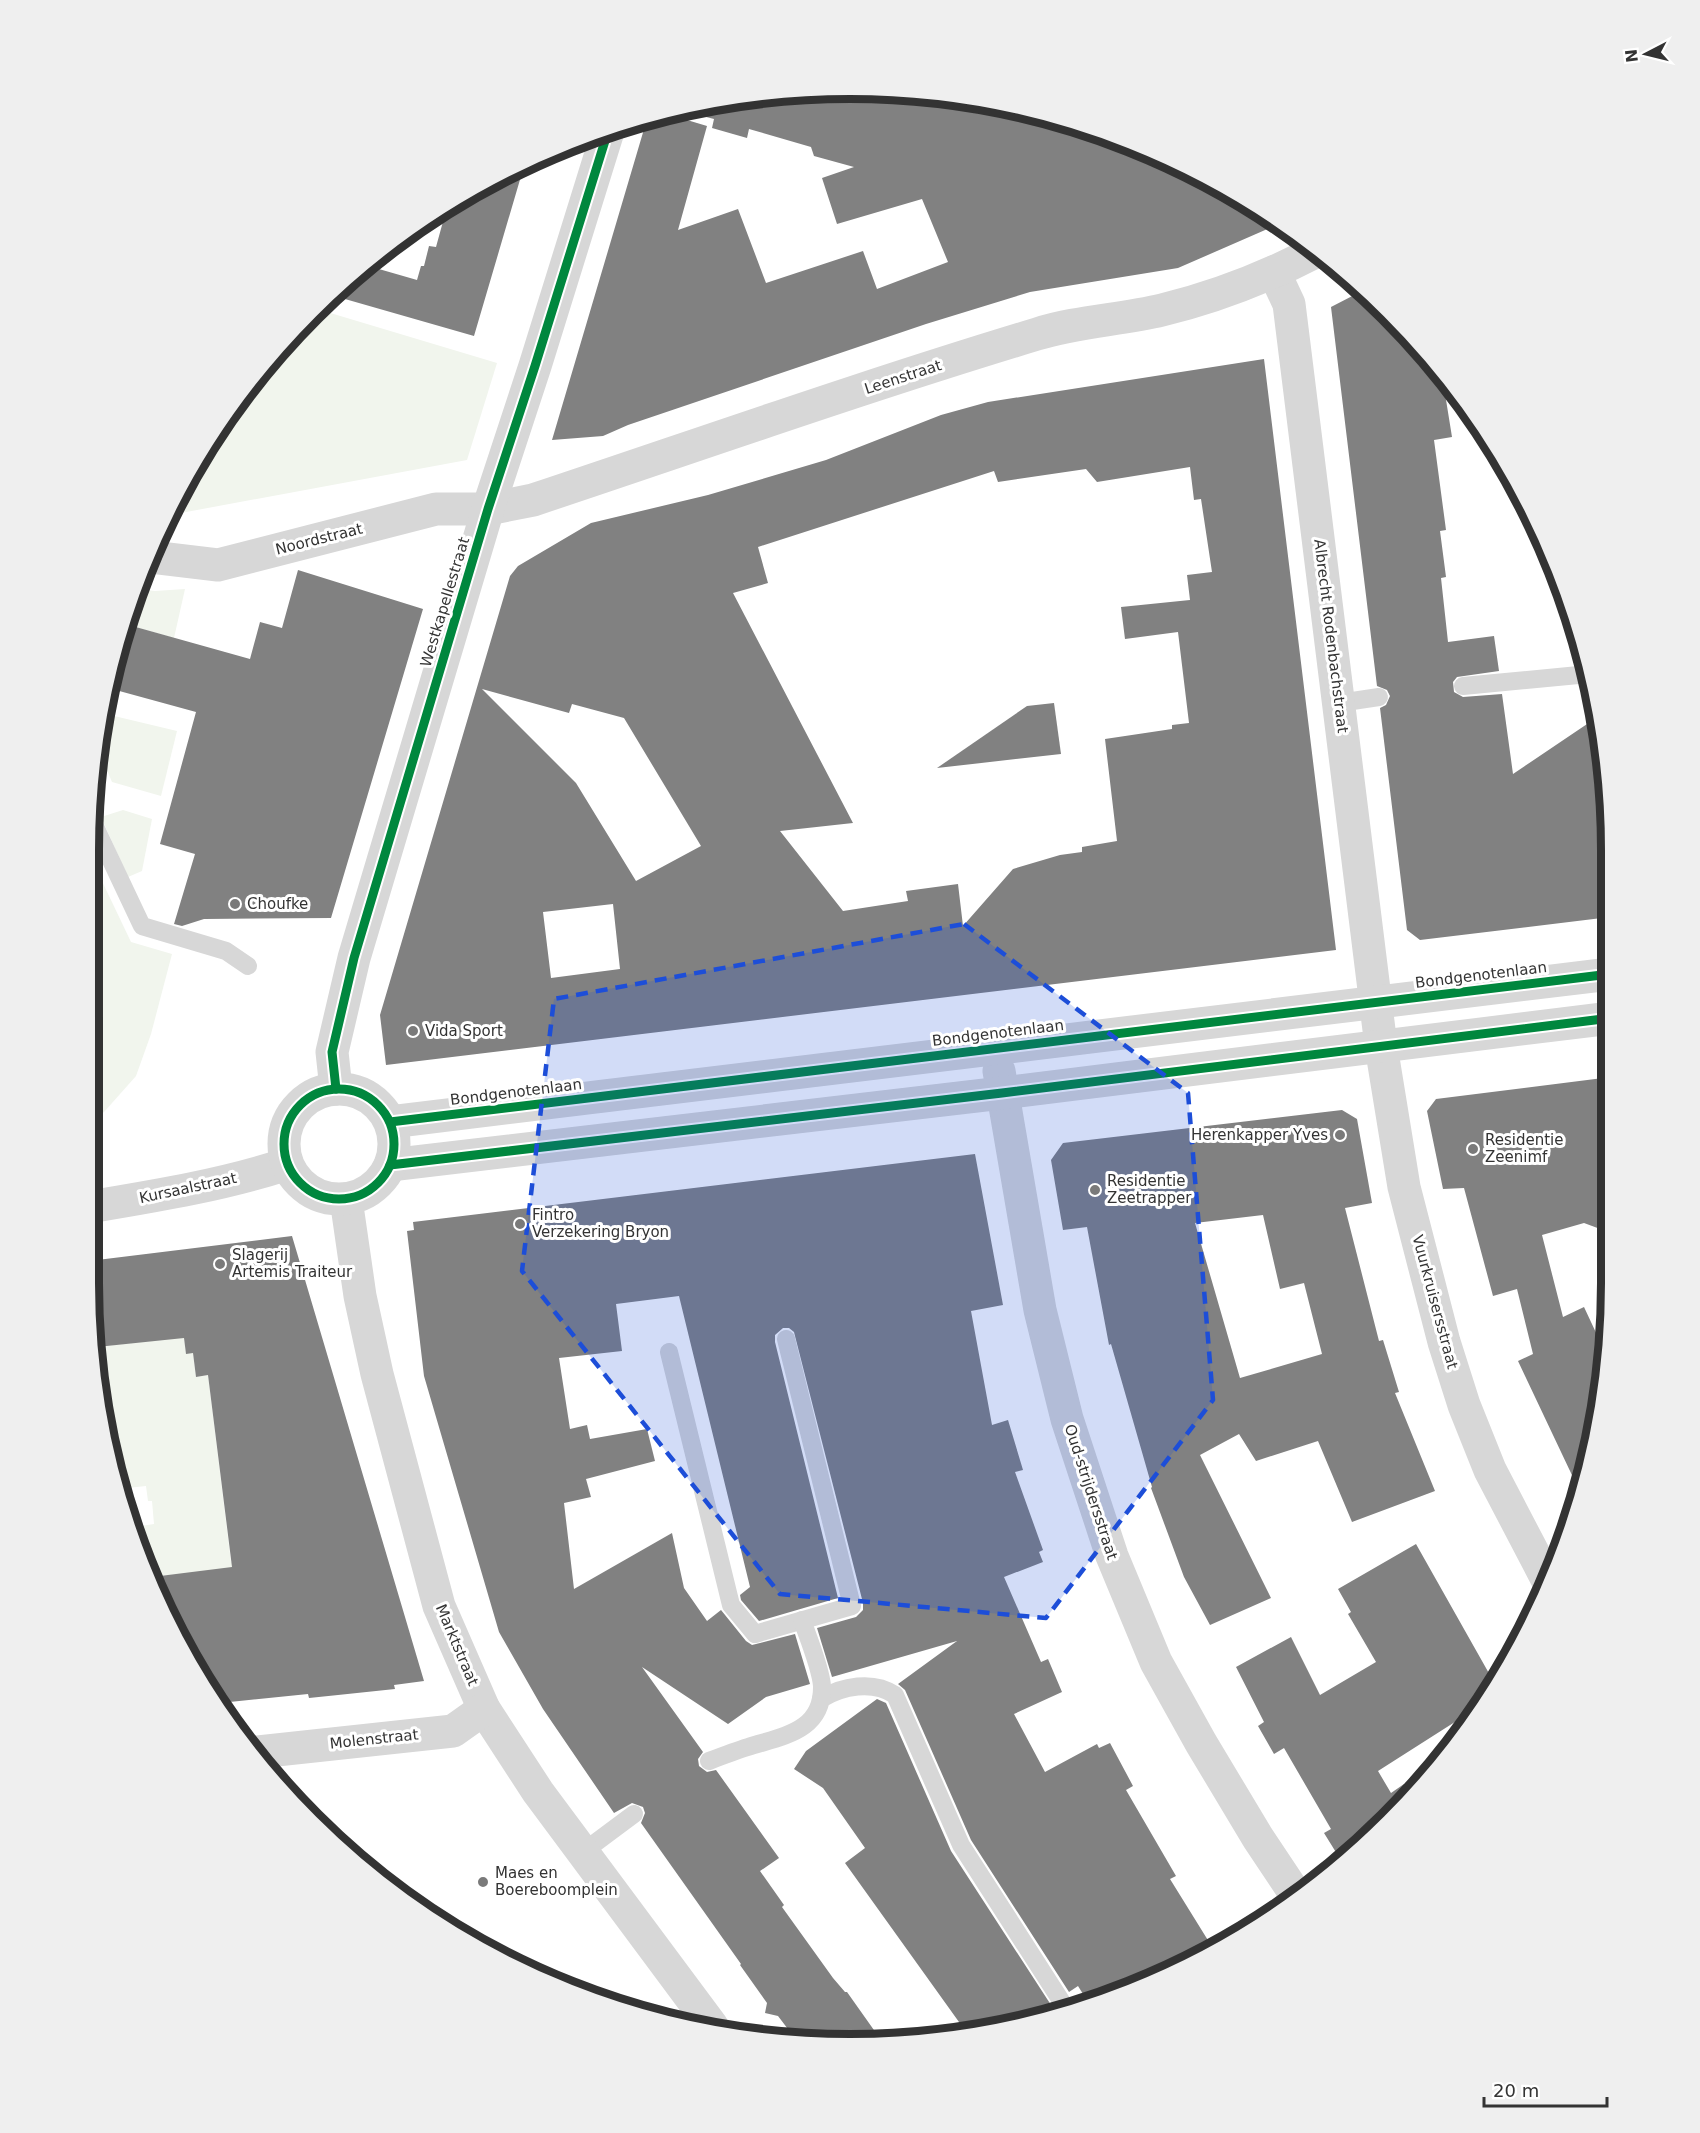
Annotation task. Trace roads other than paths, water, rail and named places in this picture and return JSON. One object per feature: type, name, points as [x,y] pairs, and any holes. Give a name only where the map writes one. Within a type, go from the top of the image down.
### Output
[{"type":"street","name":"Westkapellestraat","points":[[336,1089],[332,1052],[354,958],[488,509],[605,140]]},
{"type":"street","name":"Leenstraat","points":[[488,509],[533,500],[1040,333],[1162,310],[1226,291],[1274,272],[1308,255]]},
{"type":"street","name":"Albrecht Rodenbachstraat","points":[[1274,272],[1289,304],[1377,1003]]},
{"type":"street","name":"Noordstraat","points":[[158,558],[218,565],[436,509],[488,509]]},
{"type":"street","name":"Bondgenotenlaan","points":[[390,1122],[1601,975]]},
{"type":"street","name":"Vuurkruisersstraat","points":[[1377,1003],[1381,1046],[1404,1187],[1444,1342],[1464,1405],[1490,1470],[1543,1572]]},
{"type":"street","points":[[390,1165],[1601,1019]]},
{"type":"street","name":"Oud-strijdersstraat","points":[[995,1049],[1040,1310],[1067,1419],[1112,1556],[1162,1672],[1201,1743],[1258,1838],[1292,1889]]},
{"type":"street","points":[[336,1089],[358,1092],[377,1104],[390,1122],[395,1144],[390,1165],[380,1182],[365,1193],[346,1199],[322,1197],[301,1185],[287,1164],[284,1138],[293,1114],[311,1096],[336,1089]]},
{"type":"street","name":"Kursaalstraat","points":[[99,1205],[161,1195],[259,1173],[287,1164]]},
{"type":"street","name":"Marktstraat","points":[[346,1199],[360,1296],[377,1374],[439,1606],[484,1709],[538,1792],[708,2021]]},
{"type":"street","name":"Molenstraat","points":[[263,1751],[453,1731],[484,1709]]},
{"type":"lane","points":[[1463,686],[1580,675]]},
{"type":"lane","points":[[1339,702],[1379,697]]},
{"type":"lane","points":[[100,836],[142,926],[226,951],[248,966]]},
{"type":"lane","points":[[669,1352],[731,1605],[754,1634],[852,1606],[786,1339]]},
{"type":"lane","points":[[709,1761],[793,1734],[805,1726],[816,1712],[821,1699],[822,1684],[802,1620]]},
{"type":"lane","points":[[821,1699],[835,1690],[860,1686],[872,1686],[890,1691],[895,1695],[961,1845],[1062,2003]]},
{"type":"lane","points":[[583,1852],[634,1814]]},
{"type":"place","name":"Choufke","points":[[235,904]]},
{"type":"place","name":"Vida Sport","points":[[413,1031]]},
{"type":"place","name":"Herenkapper Yves","points":[[1340,1135]]},
{"type":"place","name":"Residentie Zeenimf","points":[[1473,1149]]},
{"type":"place","name":"Residentie Zeetrapper","points":[[1095,1190]]},
{"type":"place","name":"Fintro Verzekering Bryon","points":[[520,1224]]},
{"type":"place","name":"Slagerij Artemis Traiteur","points":[[220,1264]]},
{"type":"place","name":"Maes en Boereboomplein","points":[[483,1882]]}]
